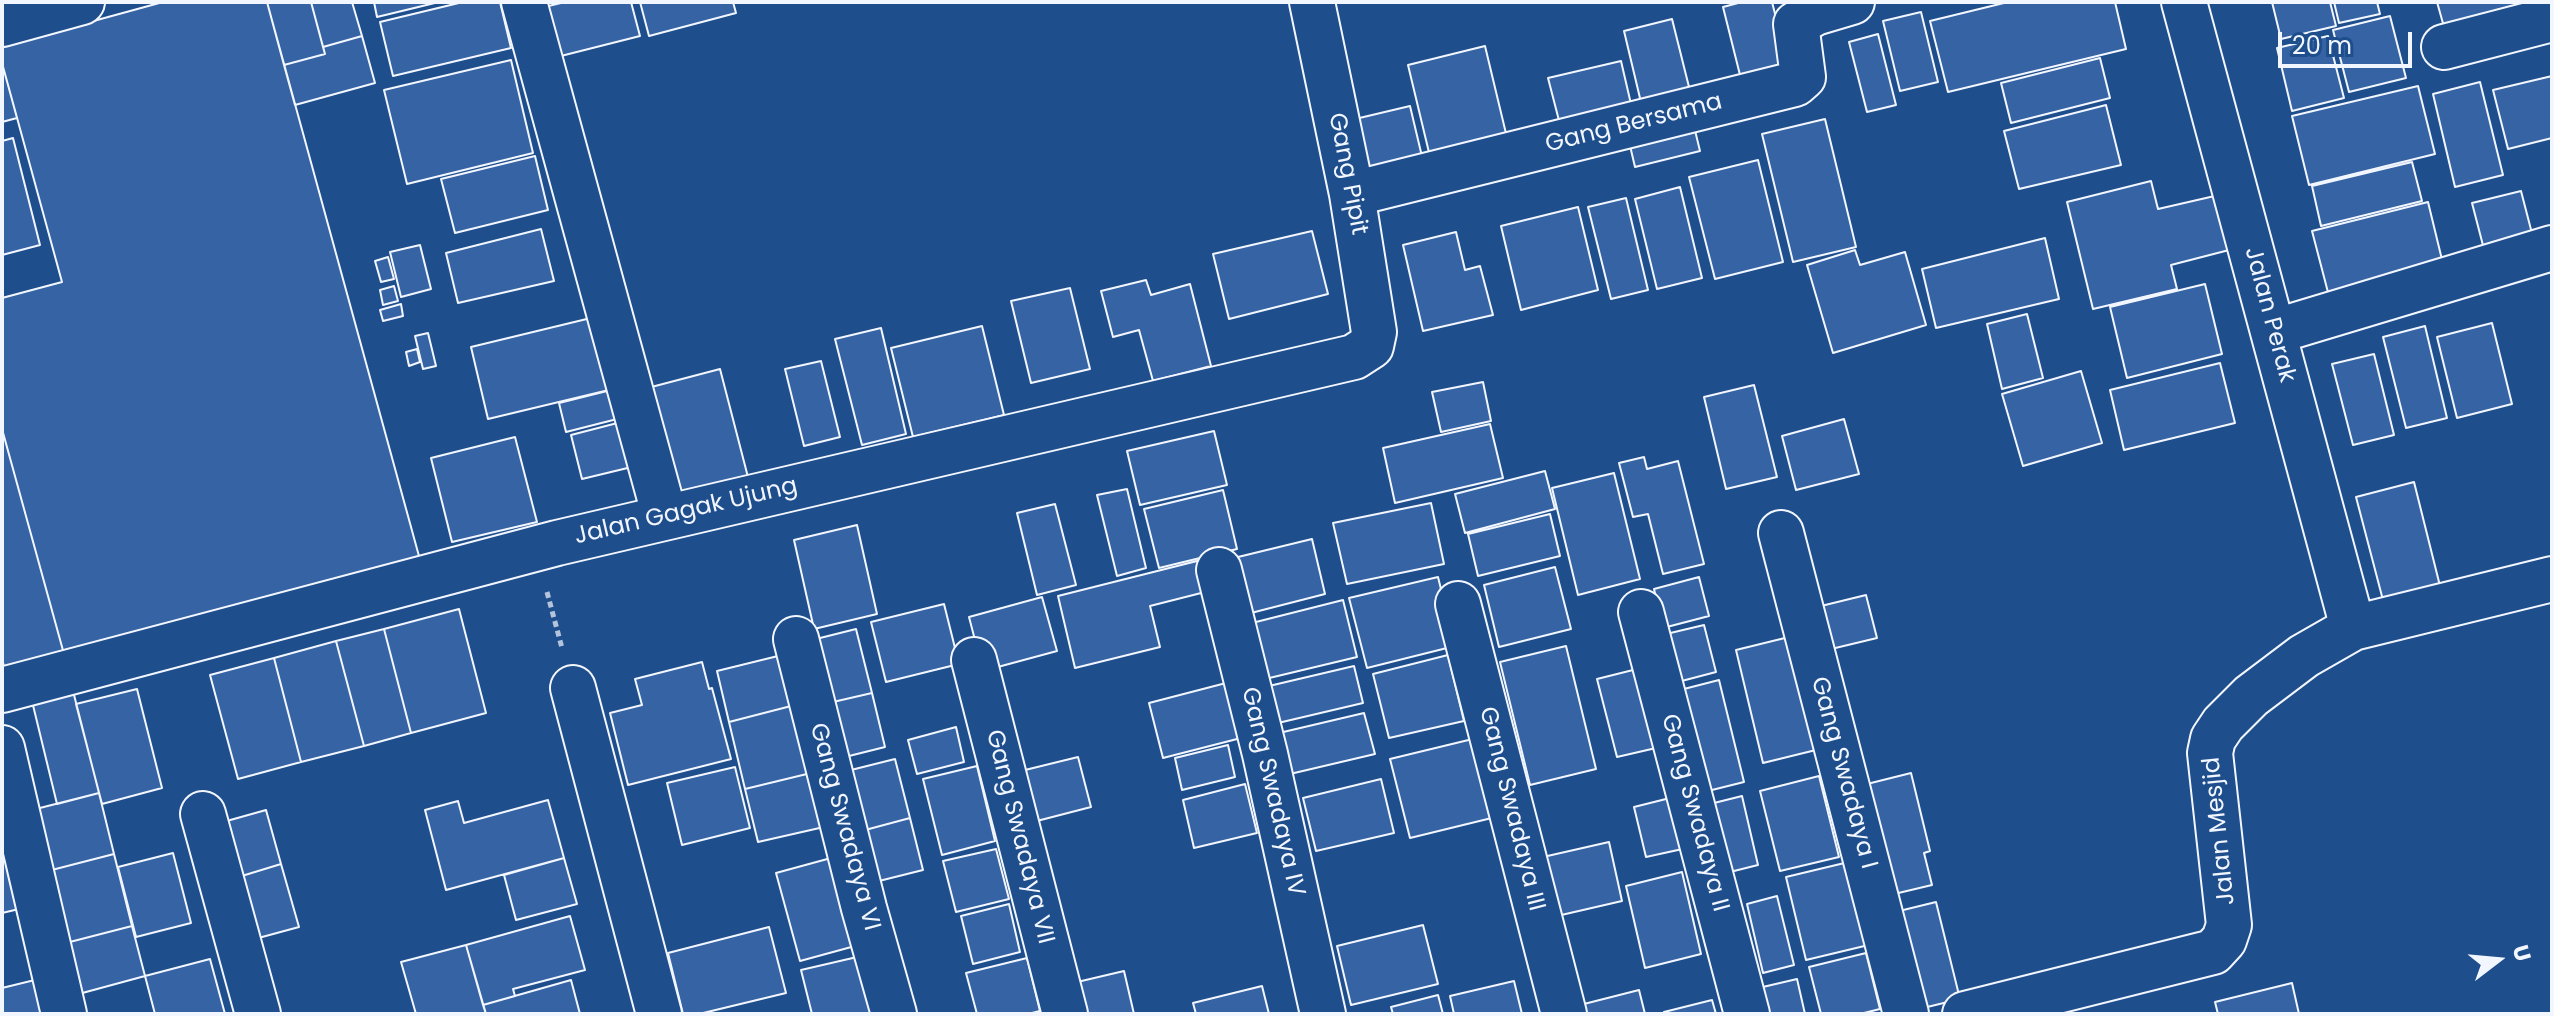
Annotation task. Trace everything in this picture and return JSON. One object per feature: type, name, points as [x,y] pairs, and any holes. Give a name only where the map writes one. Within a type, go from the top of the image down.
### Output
[{"type":"street","points":[[2,24],[82,2]]},
{"type":"street","points":[[524,2],[665,517]]},
{"type":"street","name":"Gang Pipit","points":[[1312,2],[1352,194],[1374,332],[1371,346]]},
{"type":"street","name":"Gang Bersama","points":[[1352,194],[1795,84],[1803,77],[1796,24],[1815,13],[1852,2]]},
{"type":"street","name":"Jalan Perak","points":[[2184,2],[2353,628]]},
{"type":"street","points":[[2444,47],[2552,19]]},
{"type":"street","points":[[2273,332],[2552,248]]},
{"type":"street","name":"Jalan Gagak Ujung","points":[[2,690],[665,517],[1354,357],[1371,346]]},
{"type":"street","name":"Gang Swadaya I","points":[[1781,533],[1906,1014]]},
{"type":"street","name":"Gang Swadaya IV","points":[[1219,570],[1265,754],[1323,1014]]},
{"type":"street","name":"Jalan Mesjid","points":[[1965,1014],[2213,952],[2224,940],[2229,925],[2210,753],[2213,739],[2223,724],[2251,696],[2304,656],[2353,628],[2552,579]]},
{"type":"street","name":"Gang Swadaya III","points":[[1458,604],[1564,1014]]},
{"type":"street","name":"Gang Swadaya II","points":[[1641,612],[1747,1014]]},
{"type":"street","name":"Gang Swadaya VI","points":[[796,639],[894,1014]]},
{"type":"street","name":"Gang Swadaya VII","points":[[974,660],[1065,1014]]},
{"type":"street","points":[[573,688],[659,1014]]},
{"type":"street","points":[[2,748],[64,1014]]},
{"type":"street","points":[[203,814],[258,1014]]},
{"type":"path","points":[[535,550],[573,688]]},
{"type":"building","points":[[163,2],[267,2],[422,567],[67,665],[2,429],[2,298],[62,282],[2,63],[2,46]]},
{"type":"building","points":[[267,2],[311,2],[325,54],[284,65]]},
{"type":"building","points":[[311,2],[352,2],[362,36],[323,47]]},
{"type":"building","points":[[374,2],[439,2],[377,17]]},
{"type":"building","points":[[463,2],[500,2],[511,48],[393,76],[380,22]]},
{"type":"building","points":[[565,2],[631,2],[640,36],[549,59],[536,9]]},
{"type":"building","points":[[640,2],[733,2],[736,13],[649,36]]},
{"type":"building","points":[[1742,2],[1772,2],[1790,72],[1742,83],[1723,7]]},
{"type":"building","points":[[2008,2],[2115,2],[2126,49],[1948,92],[1930,21]]},
{"type":"building","points":[[2272,2],[2330,2],[2336,26],[2281,39]]},
{"type":"building","points":[[2334,2],[2377,2],[2380,14],[2339,23]]},
{"type":"building","points":[[2437,2],[2552,2],[2446,34]]},
{"type":"building","points":[[1921,12],[1938,82],[1900,91],[1883,21]]},
{"type":"building","points":[[2390,16],[2406,78],[2349,92],[2333,30]]},
{"type":"building","points":[[1672,19],[1693,103],[1644,115],[1624,31]]},
{"type":"building","points":[[1878,34],[1896,105],[1867,112],[1849,42]]},
{"type":"building","points":[[362,36],[375,83],[295,105],[284,65],[325,54],[323,47]]},
{"type":"building","points":[[2328,36],[2344,98],[2292,111],[2277,48]]},
{"type":"building","points":[[1485,46],[1509,146],[1432,165],[1408,65]]},
{"type":"building","points":[[2100,58],[2110,98],[2011,123],[2001,83]]},
{"type":"building","points":[[511,60],[533,153],[407,184],[384,90]]},
{"type":"building","points":[[1621,61],[1634,117],[1563,136],[1548,78]]},
{"type":"building","points":[[2,63],[17,118],[2,122]]},
{"type":"building","points":[[2552,76],[2552,138],[2508,149],[2493,90]]},
{"type":"building","points":[[2480,82],[2503,175],[2455,187],[2433,94]]},
{"type":"building","points":[[2418,86],[2435,154],[2309,185],[2292,116]]},
{"type":"building","points":[[2106,105],[2121,165],[2019,189],[2004,131]]},
{"type":"building","points":[[1410,106],[1424,165],[1366,180],[1351,120]]},
{"type":"building","points":[[1692,118],[1700,151],[1635,167],[1627,133]]},
{"type":"building","points":[[1825,119],[1856,247],[1793,262],[1762,134]]},
{"type":"building","points":[[13,138],[40,245],[2,255],[2,141]]},
{"type":"building","points":[[535,156],[548,210],[455,233],[441,179]]},
{"type":"building","points":[[1758,160],[1783,262],[1715,279],[1689,177]]},
{"type":"building","points":[[2412,162],[2422,201],[2321,226],[2312,186]]},
{"type":"building","points":[[2151,181],[2158,209],[2219,195],[2233,249],[2171,265],[2177,289],[2093,309],[2067,202]]},
{"type":"building","points":[[1680,187],[1702,278],[1657,289],[1635,199]]},
{"type":"building","points":[[2521,191],[2535,245],[2486,257],[2472,203]]},
{"type":"building","points":[[1626,198],[1648,290],[1611,299],[1588,207]]},
{"type":"building","points":[[2428,202],[2445,272],[2330,300],[2312,231]]},
{"type":"building","points":[[1578,207],[1598,290],[1521,310],[1501,226]]},
{"type":"building","points":[[541,229],[554,281],[458,303],[446,253]]},
{"type":"building","points":[[1312,231],[1328,294],[1229,319],[1213,254]]},
{"type":"building","points":[[1456,232],[1465,270],[1480,266],[1493,315],[1423,331],[1403,245]]},
{"type":"building","points":[[2045,238],[2059,299],[1936,328],[1922,269]]},
{"type":"building","points":[[420,245],[431,289],[401,297],[390,252]]},
{"type":"building","points":[[1855,250],[1860,265],[1905,252],[1926,325],[1833,353],[1807,265]]},
{"type":"building","points":[[388,257],[394,279],[381,282],[375,261]]},
{"type":"building","points":[[1146,280],[1151,295],[1190,284],[1211,366],[1153,381],[1139,330],[1113,337],[1101,291]]},
{"type":"building","points":[[2205,284],[2222,354],[2127,378],[2110,307]]},
{"type":"building","points":[[394,286],[398,301],[383,305],[380,290]]},
{"type":"building","points":[[1070,288],[1090,369],[1031,383],[1011,301]]},
{"type":"building","points":[[401,304],[403,316],[383,321],[380,310]]},
{"type":"building","points":[[2027,314],[2043,378],[2002,389],[1987,324]]},
{"type":"building","points":[[595,317],[613,389],[488,419],[471,347]]},
{"type":"building","points":[[2492,323],[2512,404],[2457,418],[2437,337]]},
{"type":"building","points":[[982,326],[1004,415],[913,437],[891,348]]},
{"type":"building","points":[[2425,326],[2447,418],[2406,428],[2383,337]]},
{"type":"building","points":[[881,328],[906,434],[862,445],[835,339]]},
{"type":"building","points":[[428,333],[436,366],[423,369],[415,336]]},
{"type":"building","points":[[417,349],[420,362],[409,366],[406,352]]},
{"type":"building","points":[[2374,354],[2394,435],[2353,445],[2332,364]]},
{"type":"building","points":[[821,361],[840,437],[804,446],[785,369]]},
{"type":"building","points":[[2220,363],[2235,423],[2124,450],[2110,390]]},
{"type":"building","points":[[720,369],[749,481],[670,502],[640,390]]},
{"type":"building","points":[[2081,371],[2102,443],[2023,466],[2002,394]]},
{"type":"building","points":[[1483,382],[1491,421],[1441,432],[1432,392]]},
{"type":"building","points":[[1754,385],[1777,477],[1726,489],[1704,397]]},
{"type":"building","points":[[619,388],[625,417],[566,432],[559,403]]},
{"type":"building","points":[[1844,419],[1859,474],[1796,490],[1782,436]]},
{"type":"building","points":[[629,420],[640,465],[582,479],[571,435]]},
{"type":"building","points":[[1490,424],[1503,478],[1395,503],[1383,448]]},
{"type":"building","points":[[2,429],[67,665],[8,681],[2,659]]},
{"type":"building","points":[[1214,431],[1227,485],[1140,505],[1127,451]]},
{"type":"building","points":[[515,437],[537,522],[452,542],[431,458]]},
{"type":"building","points":[[1644,457],[1647,469],[1678,461],[1704,564],[1663,574],[1648,514],[1633,517],[1619,463]]},
{"type":"building","points":[[1545,471],[1555,509],[1465,533],[1455,494]]},
{"type":"building","points":[[1614,473],[1640,579],[1578,595],[1552,488]]},
{"type":"building","points":[[2414,482],[2441,590],[2384,604],[2356,497]]},
{"type":"building","points":[[1127,489],[1146,568],[1117,576],[1097,495]]},
{"type":"building","points":[[1223,490],[1237,549],[1159,568],[1144,509]]},
{"type":"building","points":[[1431,503],[1444,564],[1347,584],[1333,523]]},
{"type":"building","points":[[1055,504],[1076,585],[1037,595],[1017,513]]},
{"type":"building","points":[[1550,514],[1560,556],[1478,576],[1468,534]]},
{"type":"building","points":[[857,525],[877,614],[814,629],[794,540]]},
{"type":"building","points":[[1312,539],[1325,594],[1251,613],[1238,557]]},
{"type":"building","points":[[1201,560],[1209,591],[1150,606],[1160,647],[1075,668],[1058,596]]},
{"type":"building","points":[[1555,567],[1571,629],[1499,647],[1484,585]]},
{"type":"building","points":[[1438,577],[1455,646],[1367,668],[1349,598]]},
{"type":"building","points":[[1699,577],[1709,616],[1663,628],[1654,589]]},
{"type":"building","points":[[1866,595],[1877,638],[1827,650],[1817,607]]},
{"type":"building","points":[[1042,597],[1057,651],[983,671],[969,617]]},
{"type":"building","points":[[1343,600],[1357,657],[1261,680],[1248,624]]},
{"type":"building","points":[[944,604],[959,664],[886,682],[871,622]]},
{"type":"building","points":[[459,609],[486,713],[411,733],[384,629]]},
{"type":"building","points":[[1704,625],[1716,672],[1674,683],[1662,635]]},
{"type":"building","points":[[384,629],[411,733],[364,746],[336,641]]},
{"type":"building","points":[[856,629],[872,693],[820,705],[804,642]]},
{"type":"building","points":[[1793,636],[1820,749],[1763,763],[1736,650]]},
{"type":"building","points":[[336,641],[364,746],[301,762],[274,658]]},
{"type":"building","points":[[1566,646],[1596,769],[1530,785],[1500,662]]},
{"type":"building","points":[[782,655],[795,705],[729,722],[717,671]]},
{"type":"building","points":[[1448,655],[1464,721],[1389,738],[1373,674]]},
{"type":"building","points":[[274,658],[301,762],[238,779],[210,675]]},
{"type":"building","points":[[702,662],[731,759],[628,785],[610,713],[642,705],[635,679]]},
{"type":"building","points":[[1354,666],[1363,703],[1278,723],[1269,686]]},
{"type":"building","points":[[1649,666],[1669,745],[1617,757],[1597,679]]},
{"type":"building","points":[[1719,680],[1744,782],[1704,792],[1680,690]]},
{"type":"building","points":[[1226,683],[1241,738],[1163,758],[1149,703]]},
{"type":"building","points":[[72,687],[99,793],[57,804],[31,697]]},
{"type":"building","points":[[137,689],[162,788],[102,804],[76,704]]},
{"type":"building","points":[[872,693],[885,747],[833,760],[820,705]]},
{"type":"building","points":[[795,705],[811,773],[745,789],[729,722]]},
{"type":"building","points":[[1364,713],[1375,754],[1290,774],[1279,733]]},
{"type":"building","points":[[956,727],[964,762],[917,774],[908,740]]},
{"type":"building","points":[[1485,736],[1504,815],[1410,838],[1390,759]]},
{"type":"building","points":[[1228,745],[1235,777],[1182,790],[1175,758]]},
{"type":"building","points":[[1078,757],[1091,807],[1033,822],[1021,771]]},
{"type":"building","points":[[895,759],[910,818],[854,833],[839,773]]},
{"type":"building","points":[[977,766],[995,841],[942,855],[923,779]]},
{"type":"building","points":[[735,767],[750,828],[682,845],[667,783]]},
{"type":"building","points":[[811,773],[824,827],[758,842],[745,789]]},
{"type":"building","points":[[1911,773],[1930,851],[1924,853],[1932,885],[1890,895],[1859,786]]},
{"type":"building","points":[[1819,776],[1839,857],[1780,871],[1760,791]]},
{"type":"building","points":[[1381,779],[1394,833],[1316,851],[1303,798]]},
{"type":"building","points":[[1245,784],[1257,833],[1194,848],[1183,800]]},
{"type":"building","points":[[99,793],[114,854],[44,872],[28,811]]},
{"type":"building","points":[[1742,796],[1758,865],[1722,874],[1706,805]]},
{"type":"building","points":[[1674,797],[1687,848],[1646,857],[1634,807]]},
{"type":"building","points":[[548,800],[564,858],[446,890],[425,810],[458,801],[464,823]]},
{"type":"building","points":[[266,810],[281,864],[232,879],[216,824]]},
{"type":"building","points":[[910,818],[923,870],[867,884],[854,833]]},
{"type":"building","points":[[1609,842],[1622,901],[1557,916],[1543,857]]},
{"type":"building","points":[[2,843],[19,909],[2,913]]},
{"type":"building","points":[[996,849],[1009,899],[956,912],[943,861]]},
{"type":"building","points":[[173,853],[191,923],[136,937],[118,867]]},
{"type":"building","points":[[114,854],[132,926],[62,944],[44,872]]},
{"type":"building","points":[[842,855],[866,943],[800,961],[776,873]]},
{"type":"building","points":[[564,858],[577,904],[516,920],[504,875]]},
{"type":"building","points":[[1857,860],[1877,943],[1806,960],[1786,877]]},
{"type":"building","points":[[281,864],[299,927],[251,940],[232,879]]},
{"type":"building","points":[[1682,872],[1701,954],[1645,968],[1626,886]]},
{"type":"building","points":[[1777,896],[1794,965],[1763,973],[1747,904]]},
{"type":"building","points":[[1936,902],[1960,999],[1915,1010],[1891,913]]},
{"type":"building","points":[[1009,904],[1020,952],[973,964],[961,916]]},
{"type":"building","points":[[570,916],[585,970],[513,989],[515,996],[483,1005],[466,945]]},
{"type":"building","points":[[1423,925],[1438,984],[1351,1005],[1337,946]]},
{"type":"building","points":[[132,926],[145,976],[75,995],[62,944]]},
{"type":"building","points":[[769,927],[786,993],[699,1014],[683,1014],[668,953]]},
{"type":"building","points":[[466,945],[486,1014],[416,1014],[401,962]]},
{"type":"building","points":[[1866,953],[1880,1009],[1860,1014],[1821,1014],[1809,967]]},
{"type":"building","points":[[870,954],[885,1014],[812,1014],[801,970]]},
{"type":"building","points":[[1027,958],[1040,1011],[1028,1014],[977,1014],[966,973]]},
{"type":"building","points":[[210,959],[225,1014],[155,1014],[145,976]]},
{"type":"building","points":[[1124,971],[1134,1014],[1081,1014],[1073,983]]},
{"type":"building","points":[[43,978],[52,1014],[2,1014],[2,988]]},
{"type":"building","points":[[1797,979],[1805,1014],[1756,1014],[1750,990]]},
{"type":"building","points":[[571,980],[580,1014],[486,1014],[483,1005]]},
{"type":"building","points":[[1514,981],[1522,1014],[1454,1014],[1450,996]]},
{"type":"building","points":[[2292,983],[2299,1014],[2218,1014],[2215,1002]]},
{"type":"building","points":[[1262,986],[1269,1014],[1196,1014],[1193,1003]]},
{"type":"building","points":[[1639,990],[1645,1014],[1582,1014],[1580,1005]]},
{"type":"building","points":[[1438,995],[1443,1014],[1393,1014],[1391,1007]]},
{"type":"building","points":[[1712,1000],[1716,1014],[1664,1012]]}]
